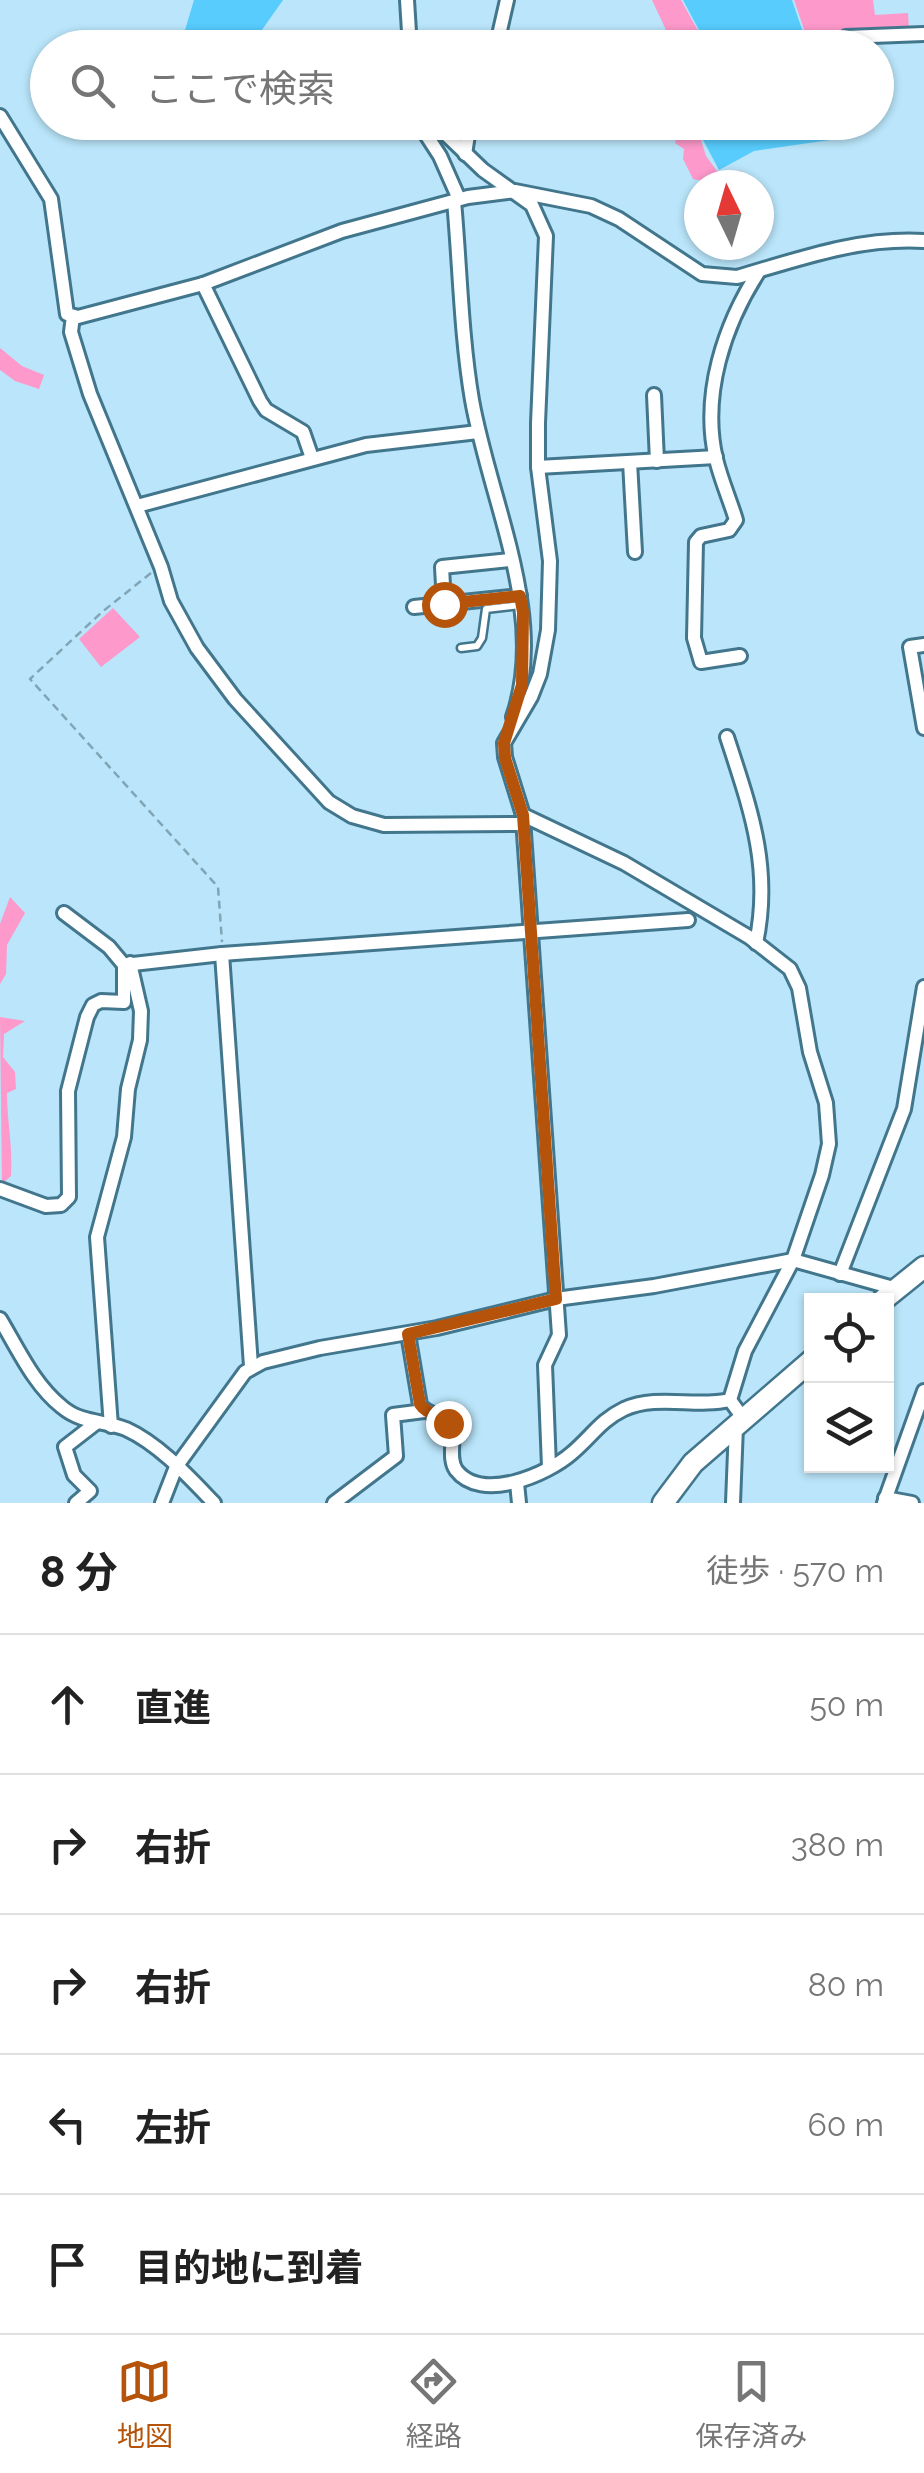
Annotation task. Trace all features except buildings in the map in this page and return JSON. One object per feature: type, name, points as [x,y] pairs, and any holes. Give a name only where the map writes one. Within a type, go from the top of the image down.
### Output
[{"type":"main road","points":[[902,1291],[924,1266]]},
{"type":"main road","points":[[663,1503],[693,1463],[804,1367]]},
{"type":"street","points":[[407,0],[409,30]]},
{"type":"street","points":[[500,30],[506,0]]},
{"type":"street","points":[[894,36],[924,34]]},
{"type":"street","points":[[0,116],[52,199],[68,314],[78,317],[202,284],[342,232],[456,200],[515,191],[606,212],[702,274],[737,276],[844,246],[924,241]]},
{"type":"street","points":[[430,140],[440,156],[456,200],[471,394],[521,601],[522,685],[504,743],[523,819],[559,1334],[544,1365],[548,1467]]},
{"type":"street","points":[[450,140],[532,205],[546,236],[538,467],[550,561],[548,630],[540,674],[504,743]]},
{"type":"street","points":[[464,154],[467,140]]},
{"type":"street","points":[[740,656],[701,662],[694,638],[696,542],[701,536],[729,530],[736,520],[716,457],[713,380],[742,297],[759,270]]},
{"type":"street","points":[[202,284],[260,402],[266,410],[303,432],[312,458]]},
{"type":"street","points":[[73,316],[72,332],[85,379],[182,623],[215,674],[329,802],[352,816],[384,825],[523,819],[624,863],[756,942],[790,969],[799,988],[810,1052],[830,1124],[822,1175],[793,1260],[745,1352],[730,1400],[740,1421],[733,1503]]},
{"type":"street","points":[[654,395],[657,460]]},
{"type":"street","points":[[137,506],[366,445],[478,432]]},
{"type":"street","points":[[538,467],[716,457]]},
{"type":"street","points":[[630,462],[635,552]]},
{"type":"street","points":[[444,604],[442,567],[510,560]]},
{"type":"street","points":[[414,606],[521,601]]},
{"type":"street","points":[[924,645],[910,648],[924,728]]},
{"type":"street","points":[[727,736],[759,841],[762,916],[756,942]]},
{"type":"street","points":[[64,913],[127,964],[141,1011],[124,1137],[96,1237],[104,1424]]},
{"type":"street","points":[[127,964],[688,920]]},
{"type":"street","points":[[222,954],[251,1366]]},
{"type":"street","points":[[0,1189],[46,1206],[61,1205],[69,1197],[68,1091],[86,1017],[93,1005],[102,1001],[124,1002],[127,964]]},
{"type":"street","points":[[840,1274],[904,1109],[924,987]]},
{"type":"street","points":[[162,1503],[176,1467],[251,1366],[556,1299],[654,1286],[793,1260],[902,1291]]},
{"type":"street","points":[[0,1319],[41,1386],[62,1408],[83,1421],[124,1428],[154,1447],[214,1503]]},
{"type":"street","points":[[408,1334],[424,1411]]},
{"type":"street","points":[[912,1503],[884,1500],[924,1391]]},
{"type":"street","points":[[334,1503],[396,1456],[393,1415],[424,1411],[442,1416],[452,1433],[456,1470],[491,1488],[517,1483],[569,1456],[604,1420],[629,1407],[653,1401],[730,1400]]},
{"type":"street","points":[[76,1503],[90,1491],[74,1475],[65,1446],[104,1424]]},
{"type":"street","points":[[517,1483],[519,1503]]},
{"type":"lane","points":[[461,648],[477,646],[486,610],[521,601]]},
{"type":"path","points":[[161,566],[102,612],[30,679],[218,887],[222,954]]},
{"type":"shaded area","points":[[652,0],[681,0],[698,30],[666,30]]},
{"type":"shaded area","points":[[794,0],[873,0],[875,15],[908,13],[909,29],[804,30]]},
{"type":"shaded area","points":[[676,140],[701,140],[716,170],[688,170],[683,159],[684,149]]},
{"type":"shaded area","points":[[0,348],[22,366],[44,375],[39,389],[15,381],[0,370]]},
{"type":"shaded area","points":[[113,608],[140,637],[101,667],[79,639]]},
{"type":"shaded area","points":[[10,897],[25,913],[7,945],[6,974],[0,984],[0,924]]},
{"type":"shaded area","points":[[0,1017],[25,1021],[4,1034],[3,1057],[15,1072],[16,1089],[7,1093],[11,1176],[2,1184]]},
{"type":"water","points":[[194,0],[283,0],[262,30],[185,30]]},
{"type":"water","points":[[683,0],[792,0],[802,30],[699,30]]},
{"type":"water","points":[[703,140],[830,140],[754,151],[719,170]]},
{"type":"route","points":[[444,604],[520,596],[523,612],[522,685],[504,743],[523,815],[556,1299],[408,1334],[420,1404],[424,1411],[442,1416],[448,1423]]}]
